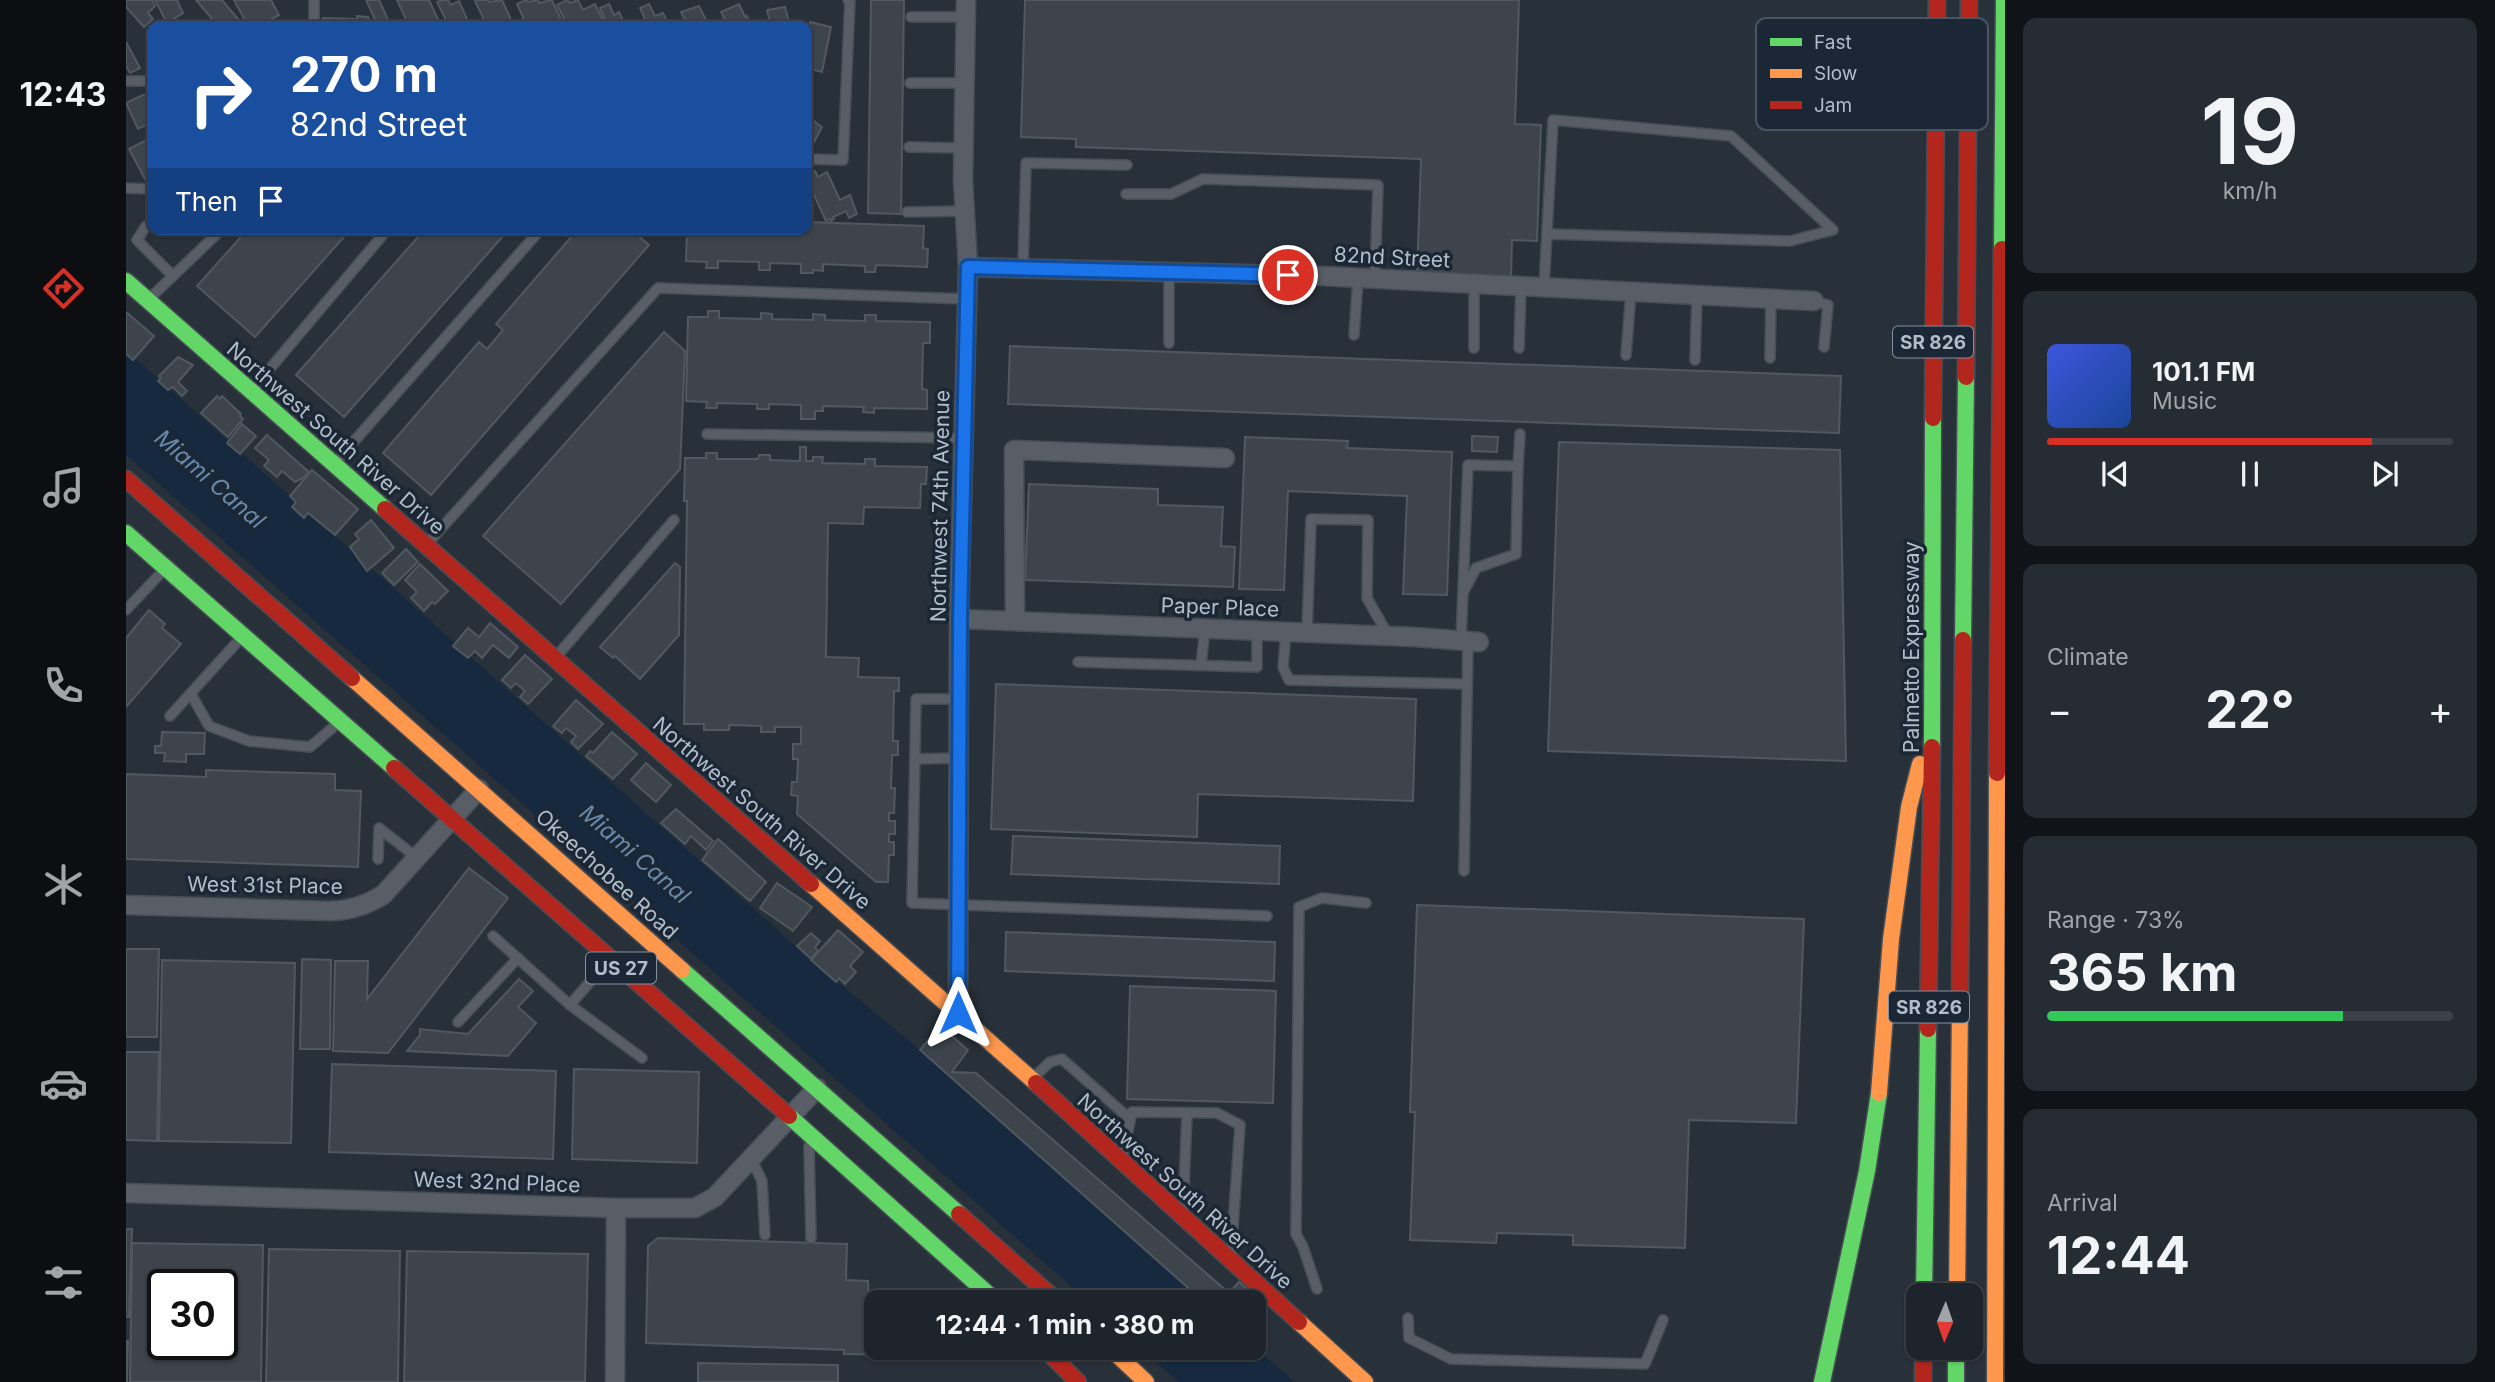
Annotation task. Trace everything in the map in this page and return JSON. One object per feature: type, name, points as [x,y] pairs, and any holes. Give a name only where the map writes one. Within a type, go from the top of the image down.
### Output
[{"type":"main road","name":"Palmetto Expressway","points":[[1937,0],[1937,18]]},
{"type":"main road","points":[[1969,0],[1969,18]]},
{"type":"main road","points":[[1996,1382],[1996,889],[2004,0]]},
{"type":"main road","name":"Palmetto Expressway","points":[[1924,1283],[1932,719],[1935,130]]},
{"type":"main road","points":[[1957,1283],[1968,130]]},
{"type":"main road","name":"Northwest South River Drive","points":[[126,281],[958,1013],[1365,1382]]},
{"type":"main road","name":"Okeechobee Road","points":[[126,479],[1044,1290]]},
{"type":"main road","name":"US 27","points":[[126,533],[809,1133],[984,1290]]},
{"type":"main road","points":[[1822,1382],[1867,1171],[1882,1077],[1891,939],[1909,807],[1932,719]]},
{"type":"main road","points":[[1056,1360],[1078,1382]]},
{"type":"main road","points":[[1123,1360],[1146,1382]]},
{"type":"main road","points":[[1923,1360],[1923,1382]]},
{"type":"main road","points":[[1956,1360],[1956,1382]]},
{"type":"street","name":"Northwest 74th Avenue","points":[[958,1013],[960,619],[968,267],[964,148],[966,9]]},
{"type":"street","name":"82nd Street","points":[[968,267],[1367,279],[1814,301]]},
{"type":"street","points":[[1015,621],[1014,450],[1225,458]]},
{"type":"street","name":"Paper Place","points":[[960,619],[1389,636],[1469,642]]},
{"type":"street","name":"West 31st Place","points":[[126,905],[342,911],[369,903],[383,895],[479,789]]},
{"type":"street","name":"West 32nd Place","points":[[126,1193],[695,1208],[715,1197],[817,1088]]},
{"type":"street","points":[[615,1382],[616,1208]]},
{"type":"lane","points":[[314,0],[314,21]]},
{"type":"lane","points":[[812,159],[844,160],[848,0]]},
{"type":"lane","points":[[911,17],[966,9]]},
{"type":"lane","points":[[126,80],[147,81]]},
{"type":"lane","points":[[910,83],[965,83]]},
{"type":"lane","points":[[1544,288],[1553,120],[1731,136],[1833,230],[1790,241],[1547,234]]},
{"type":"lane","points":[[909,147],[964,148]]},
{"type":"lane","points":[[1023,268],[1026,163],[1127,165]]},
{"type":"lane","points":[[1126,194],[1171,194],[1203,179],[1378,185],[1367,279],[1353,335]]},
{"type":"lane","points":[[126,188],[147,189]]},
{"type":"lane","points":[[907,212],[965,211]]},
{"type":"lane","points":[[147,226],[137,240],[173,276]]},
{"type":"lane","points":[[148,300],[216,235]]},
{"type":"lane","points":[[251,391],[383,235]]},
{"type":"lane","points":[[334,464],[536,235]]},
{"type":"lane","points":[[1169,272],[1169,343]]},
{"type":"lane","points":[[1474,284],[1474,348]]},
{"type":"lane","points":[[1519,348],[1521,286]]},
{"type":"lane","points":[[426,545],[658,288],[967,299]]},
{"type":"lane","points":[[1626,355],[1631,292]]},
{"type":"lane","points":[[1695,360],[1697,295]]},
{"type":"lane","points":[[1770,358],[1771,299]]},
{"type":"lane","points":[[1814,301],[1828,305],[1824,347]]},
{"type":"lane","points":[[707,434],[964,438]]},
{"type":"lane","points":[[1463,593],[1476,568],[1516,554],[1520,434]]},
{"type":"lane","points":[[1464,871],[1469,642],[1463,593],[1468,465],[1518,466]]},
{"type":"lane","points":[[1307,633],[1311,519],[1368,520],[1367,598],[1389,636]]},
{"type":"lane","points":[[555,659],[674,520]]},
{"type":"lane","points":[[126,610],[166,568]]},
{"type":"lane","points":[[1201,665],[1205,629]]},
{"type":"lane","points":[[1078,662],[1257,667],[1257,631]]},
{"type":"lane","points":[[1286,632],[1283,667],[1289,680],[1467,684]]},
{"type":"lane","points":[[170,716],[243,635]]},
{"type":"lane","points":[[191,694],[209,726],[249,741],[310,747],[340,721]]},
{"type":"lane","points":[[959,699],[916,699],[912,903],[1267,916]]},
{"type":"lane","points":[[915,759],[959,758]]},
{"type":"lane","points":[[378,859],[379,828],[416,857]]},
{"type":"lane","points":[[1317,1289],[1296,1234],[1299,907],[1322,898],[1366,903]]},
{"type":"lane","points":[[493,936],[570,1005],[642,1058]]},
{"type":"lane","points":[[458,1022],[518,958]]},
{"type":"lane","points":[[570,1005],[610,958]]},
{"type":"lane","points":[[1031,1080],[1050,1062],[1062,1059],[1130,1119]]},
{"type":"lane","points":[[1122,1162],[1132,1112],[1217,1113],[1240,1125],[1231,1261]]},
{"type":"lane","points":[[1183,1217],[1187,1114]]},
{"type":"lane","points":[[809,1133],[811,1238]]},
{"type":"lane","points":[[751,1158],[762,1181],[765,1235]]},
{"type":"lane","points":[[1408,1318],[1409,1338],[1451,1359],[1645,1364],[1663,1320]]},
{"type":"water","name":"Miami Canal","points":[[126,350],[811,960],[920,1050],[1190,1290],[1075,1290],[126,455]]},
{"type":"water","points":[[1266,1357],[1295,1382],[1179,1382],[1154,1360],[1266,1360]]},
{"type":"building","points":[[126,0],[152,0],[155,6],[148,13],[153,19],[147,21],[144,27],[126,7]]},
{"type":"building","points":[[155,0],[177,0],[183,13],[166,21]]},
{"type":"building","points":[[196,0],[222,0],[238,19],[214,21]]},
{"type":"building","points":[[234,0],[271,0],[279,15],[268,21],[245,21]]},
{"type":"building","points":[[366,0],[379,0],[389,21],[376,21]]},
{"type":"building","points":[[397,0],[429,0],[439,21],[407,21]]},
{"type":"building","points":[[448,0],[451,5],[459,1],[468,21],[446,21],[437,2]]},
{"type":"building","points":[[502,0],[512,21],[485,21],[475,1]]},
{"type":"building","points":[[526,0],[538,0],[539,3],[552,0],[562,21],[525,21],[517,4]]},
{"type":"building","points":[[567,0],[570,3],[578,0],[583,10],[595,4],[604,21],[565,21],[557,5]]},
{"type":"building","points":[[871,0],[904,0],[901,214],[868,213]]},
{"type":"building","points":[[1025,0],[1519,0],[1515,124],[1541,125],[1537,241],[1512,240],[1511,279],[1417,275],[1421,159],[1076,147],[1076,139],[1021,137]]},
{"type":"building","points":[[609,4],[614,15],[619,12],[624,21],[606,21],[600,8]]},
{"type":"building","points":[[649,4],[655,16],[663,13],[667,21],[646,21],[640,8]]},
{"type":"building","points":[[739,4],[749,21],[726,21],[721,12]]},
{"type":"building","points":[[699,6],[706,21],[686,21],[681,12]]},
{"type":"building","points":[[785,7],[789,21],[770,21],[767,10]]},
{"type":"building","points":[[357,16],[368,17],[370,21],[323,21],[323,18],[357,19]]},
{"type":"building","points":[[812,22],[831,27],[822,72],[812,69]]},
{"type":"building","points":[[126,42],[140,68],[130,73],[126,66]]},
{"type":"building","points":[[147,95],[147,124],[138,129],[126,103]]},
{"type":"building","points":[[812,120],[822,127],[814,142],[812,141]]},
{"type":"building","points":[[147,140],[147,180],[146,181],[129,149]]},
{"type":"building","points":[[815,171],[818,177],[827,172],[840,200],[850,195],[857,214],[849,218],[846,211],[833,217],[831,221],[826,221],[812,191],[812,172]]},
{"type":"building","points":[[812,222],[924,226],[923,248],[928,249],[927,267],[876,265],[875,272],[865,272],[865,266],[823,264],[823,271],[801,273],[801,264],[770,263],[770,270],[759,270],[759,262],[718,261],[718,268],[706,268],[707,262],[686,261],[687,235],[812,235]]},
{"type":"building","points":[[243,235],[346,235],[255,337],[197,286]]},
{"type":"building","points":[[420,235],[504,235],[344,417],[296,375]]},
{"type":"building","points":[[573,235],[638,235],[649,245],[431,495],[383,453],[479,342],[487,349],[503,330],[496,324]]},
{"type":"building","points":[[708,311],[719,311],[719,318],[761,319],[761,313],[772,314],[772,319],[813,320],[813,314],[825,315],[825,320],[865,321],[865,315],[876,315],[876,321],[930,322],[930,343],[923,343],[922,389],[927,390],[927,409],[874,408],[874,413],[863,412],[864,407],[823,406],[823,411],[815,411],[815,419],[801,419],[801,405],[769,404],[769,409],[757,409],[757,404],[717,403],[717,408],[706,408],[707,402],[686,401],[688,317],[708,317]]},
{"type":"building","points":[[126,312],[154,336],[133,360],[126,354]]},
{"type":"building","points":[[664,332],[685,351],[680,469],[561,604],[483,536]]},
{"type":"building","points":[[1010,346],[1841,376],[1839,433],[1008,404]]},
{"type":"building","points":[[178,357],[193,365],[178,382],[187,391],[182,396],[173,387],[168,390],[158,381],[161,378],[159,376]]},
{"type":"building","points":[[217,396],[220,399],[222,396],[243,419],[228,437],[201,413]]},
{"type":"building","points":[[242,424],[256,436],[240,454],[227,443]]},
{"type":"building","points":[[267,435],[309,472],[303,478],[295,482],[282,471],[277,477],[264,466],[269,460],[255,448]]},
{"type":"building","points":[[1472,436],[1498,437],[1497,452],[1472,451]]},
{"type":"building","points":[[1245,437],[1348,441],[1347,448],[1452,452],[1447,595],[1403,594],[1407,496],[1288,491],[1284,590],[1239,589]]},
{"type":"building","points":[[1559,442],[1840,450],[1846,761],[1548,751]]},
{"type":"building","points":[[800,447],[806,447],[806,461],[813,461],[813,457],[823,457],[822,463],[865,464],[865,459],[875,459],[875,466],[927,467],[926,484],[921,484],[920,508],[864,507],[863,524],[828,523],[826,657],[859,658],[858,677],[899,678],[899,691],[894,691],[893,741],[898,741],[898,755],[892,755],[891,788],[895,788],[894,813],[889,813],[889,821],[895,821],[895,834],[889,834],[889,842],[894,842],[894,855],[889,855],[888,882],[876,882],[797,814],[798,796],[791,795],[792,782],[797,782],[798,759],[793,759],[793,744],[801,744],[801,727],[775,727],[775,732],[761,732],[761,726],[729,725],[729,730],[704,730],[704,724],[684,724],[687,501],[684,501],[685,458],[706,458],[706,453],[717,453],[717,459],[758,459],[759,455],[770,455],[770,460],[800,461]]},
{"type":"building","points":[[312,470],[358,509],[335,535],[308,513],[304,518],[292,507],[296,502],[290,496]]},
{"type":"building","points":[[1029,484],[1158,489],[1158,505],[1223,507],[1221,546],[1235,547],[1233,587],[1025,580]]},
{"type":"building","points":[[371,520],[394,548],[367,571],[350,547],[359,539],[355,534]]},
{"type":"building","points":[[406,549],[418,562],[394,585],[382,573]]},
{"type":"building","points":[[675,563],[680,567],[679,635],[640,679],[615,656],[613,658],[600,647]]},
{"type":"building","points":[[420,564],[448,591],[424,611],[411,598],[417,592],[405,580]]},
{"type":"building","points":[[149,610],[165,624],[162,628],[181,644],[126,707],[126,638]]},
{"type":"building","points":[[490,623],[518,647],[509,658],[493,645],[482,658],[475,651],[468,658],[453,646],[468,628],[479,637]]},
{"type":"building","points":[[525,655],[552,679],[528,704],[520,697],[525,691],[516,683],[511,688],[502,680]]},
{"type":"building","points":[[996,684],[1416,699],[1413,801],[1198,794],[1197,837],[991,829]]},
{"type":"building","points":[[576,700],[603,724],[578,749],[571,742],[576,736],[566,728],[562,733],[553,726]]},
{"type":"building","points":[[162,732],[205,733],[204,754],[186,754],[186,762],[164,761],[165,753],[155,753],[155,746],[161,746]]},
{"type":"building","points":[[612,732],[637,754],[613,779],[586,756],[590,751],[593,753]]},
{"type":"building","points":[[646,763],[671,785],[656,802],[631,780]]},
{"type":"building","points":[[206,770],[335,774],[335,790],[361,791],[358,867],[126,859],[126,774],[206,777]]},
{"type":"building","points":[[676,809],[713,841],[706,850],[691,836],[685,844],[661,823]]},
{"type":"building","points":[[1013,836],[1280,846],[1279,884],[1011,874]]},
{"type":"building","points":[[718,839],[766,882],[750,901],[702,860]]},
{"type":"building","points":[[469,868],[508,898],[388,1053],[333,1051],[335,961],[368,961],[367,999]]},
{"type":"building","points":[[777,883],[812,907],[793,931],[760,908]]},
{"type":"building","points":[[1417,905],[1804,919],[1796,1123],[1689,1120],[1685,1248],[1573,1245],[1573,1235],[1497,1233],[1496,1243],[1410,1240],[1415,1112],[1410,1112]]},
{"type":"building","points":[[838,930],[863,952],[850,966],[856,972],[845,984],[839,978],[836,982],[811,960]]},
{"type":"building","points":[[1006,932],[1275,942],[1274,981],[1005,971]]},
{"type":"building","points":[[811,933],[820,941],[815,947],[818,951],[811,959],[797,946]]},
{"type":"building","points":[[126,949],[159,949],[157,1037],[126,1037]]},
{"type":"building","points":[[302,959],[331,960],[330,1049],[300,1049]]},
{"type":"building","points":[[162,960],[295,963],[291,1143],[159,1141]]},
{"type":"building","points":[[519,979],[533,991],[518,1007],[536,1023],[508,1056],[407,1051],[420,1035],[420,1029],[468,1034]]},
{"type":"building","points":[[1130,986],[1276,991],[1273,1103],[1127,1099]]},
{"type":"building","points":[[940,1026],[968,1050],[952,1072],[976,1073],[1226,1290],[1190,1290],[920,1050]]},
{"type":"building","points":[[126,1052],[159,1052],[157,1141],[126,1140]]},
{"type":"building","points":[[332,1064],[556,1071],[553,1159],[329,1152]]},
{"type":"building","points":[[574,1069],[699,1072],[697,1163],[572,1159]]},
{"type":"building","points":[[126,1229],[132,1229],[129,1317],[126,1317]]},
{"type":"building","points":[[658,1238],[847,1244],[846,1280],[868,1281],[868,1290],[864,1290],[864,1354],[844,1354],[844,1350],[646,1343],[648,1246]]},
{"type":"building","points":[[132,1243],[263,1245],[261,1382],[130,1382]]},
{"type":"building","points":[[269,1249],[400,1251],[398,1382],[266,1382]]},
{"type":"building","points":[[407,1251],[588,1254],[585,1382],[404,1382]]},
{"type":"building","points":[[1239,1282],[1248,1290],[1232,1290]]},
{"type":"building","points":[[128,1341],[127,1382],[126,1382]]},
{"type":"building","points":[[698,1363],[838,1365],[838,1382],[698,1382]]},
{"type":"traffic: fast","points":[[2002,249],[2004,0]]},
{"type":"traffic: fast","points":[[126,281],[385,509]]},
{"type":"traffic: fast","points":[[1963,640],[1966,377]]},
{"type":"traffic: fast","points":[[1932,747],[1933,418]]},
{"type":"traffic: fast","points":[[126,533],[394,768]]},
{"type":"traffic: fast","points":[[682,970],[959,1214]]},
{"type":"traffic: fast","points":[[1924,1283],[1928,1029]]},
{"type":"traffic: fast","points":[[1822,1382],[1867,1171],[1879,1093]]},
{"type":"traffic: fast","points":[[789,1116],[984,1290]]},
{"type":"traffic: fast","points":[[1956,1360],[1956,1382]]},
{"type":"traffic: slow","points":[[352,678],[682,970]]},
{"type":"traffic: slow","points":[[1879,1093],[1891,939],[1909,807],[1920,764]]},
{"type":"traffic: slow","points":[[1995,1382],[1997,773]]},
{"type":"traffic: slow","points":[[811,884],[1036,1083]]},
{"type":"traffic: slow","points":[[1957,1283],[1960,1003]]},
{"type":"traffic: slow","points":[[1299,1322],[1365,1382]]},
{"type":"traffic: slow","points":[[1123,1360],[1146,1382]]},
{"type":"traffic: jam","points":[[1937,0],[1937,18]]},
{"type":"traffic: jam","points":[[1969,0],[1969,18]]},
{"type":"traffic: jam","points":[[1933,418],[1936,130]]},
{"type":"traffic: jam","points":[[1966,377],[1968,130]]},
{"type":"traffic: jam","points":[[1997,773],[2002,249]]},
{"type":"traffic: jam","points":[[126,479],[352,678]]},
{"type":"traffic: jam","points":[[385,509],[811,884]]},
{"type":"traffic: jam","points":[[1960,1003],[1963,640]]},
{"type":"traffic: jam","points":[[1928,1029],[1932,747]]},
{"type":"traffic: jam","points":[[394,768],[789,1116]]},
{"type":"traffic: jam","points":[[1036,1083],[1299,1322]]},
{"type":"traffic: jam","points":[[959,1214],[1044,1290]]},
{"type":"traffic: jam","points":[[1056,1360],[1078,1382]]},
{"type":"traffic: jam","points":[[1923,1360],[1923,1382]]},
{"type":"route","points":[[958,1013],[960,619],[968,267],[1288,275]]}]
